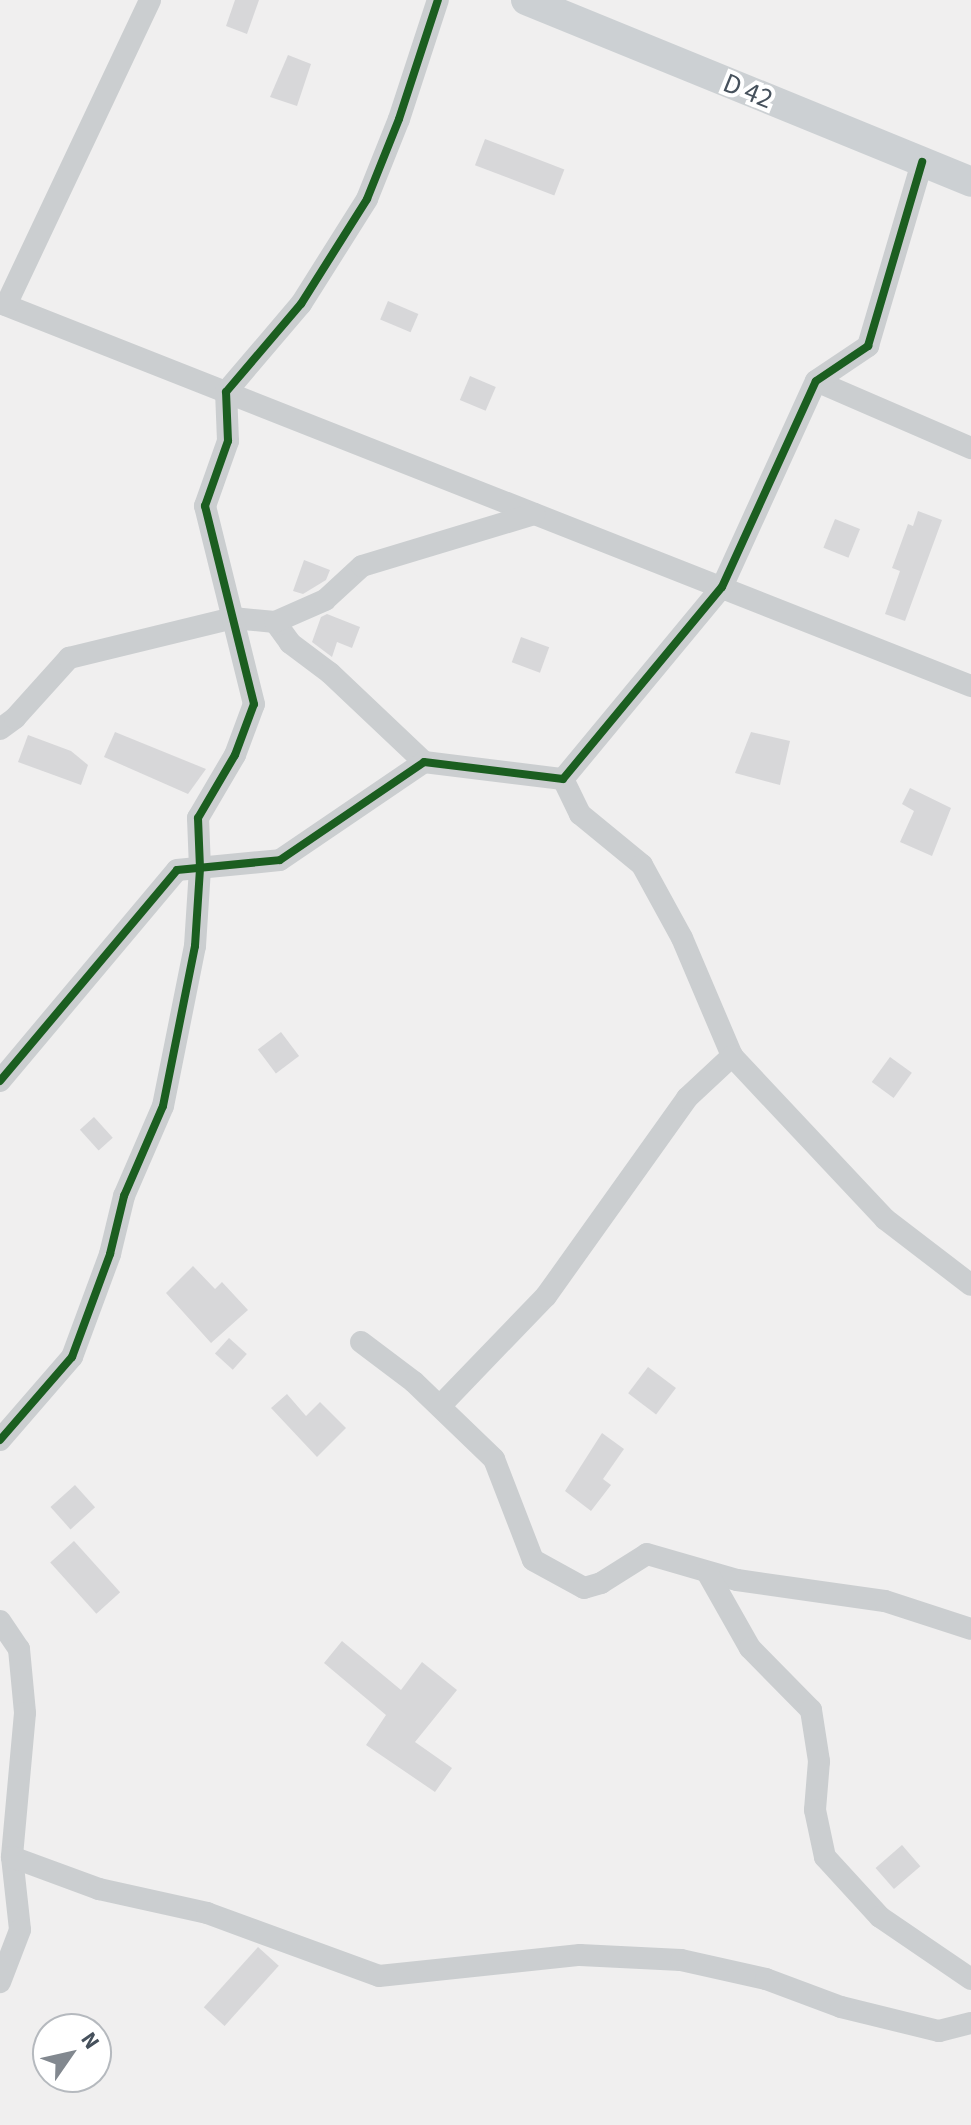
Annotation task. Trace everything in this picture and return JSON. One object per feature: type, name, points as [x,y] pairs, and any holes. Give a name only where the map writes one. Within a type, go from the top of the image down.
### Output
[{"type":"street","points":[[150,0],[3,304],[971,686]]},
{"type":"street","points":[[0,1440],[72,1357],[110,1254],[124,1196],[163,1106],[195,946],[200,868],[198,818],[235,755],[254,704],[205,506],[228,441],[226,392],[301,304],[367,199],[399,119],[438,0]]},
{"type":"street","name":"D 42","points":[[526,0],[971,182]]},
{"type":"street","points":[[563,779],[722,587],[816,381],[868,346],[922,162]]},
{"type":"street","points":[[816,381],[971,448]]},
{"type":"street","points":[[0,729],[15,718],[69,658],[233,618],[275,622],[325,600],[362,566],[534,514]]},
{"type":"street","points":[[275,622],[290,643],[330,673],[424,762],[563,779]]},
{"type":"street","points":[[0,1081],[177,870],[280,860],[424,762]]},
{"type":"street","points":[[563,779],[580,814],[642,865],[682,938],[732,1056],[885,1219],[971,1285]]},
{"type":"street","points":[[440,1406],[546,1296],[687,1098],[732,1056]]},
{"type":"street","points":[[361,1342],[414,1382],[494,1459],[533,1560],[584,1588],[601,1583],[647,1554],[737,1580],[885,1601],[971,1629]]},
{"type":"street","points":[[707,1572],[750,1648],[811,1710],[819,1761],[815,1810],[825,1857],[880,1917],[971,1979]]},
{"type":"street","points":[[0,1621],[19,1649],[25,1713],[12,1857],[20,1930],[0,1982]]},
{"type":"street","points":[[12,1857],[99,1889],[207,1913],[379,1976],[580,1955],[681,1960],[766,1979],[841,2007],[939,2031],[971,2023]]},
{"type":"building","points":[[235,0],[259,0],[247,34],[226,26]]},
{"type":"building","points":[[288,55],[311,64],[297,106],[270,97]]},
{"type":"building","points":[[485,139],[564,169],[554,196],[475,165]]},
{"type":"building","points":[[388,301],[418,314],[411,332],[380,319]]},
{"type":"building","points":[[470,376],[496,387],[486,411],[460,400]]},
{"type":"building","points":[[918,511],[942,520],[905,621],[885,614],[900,571],[892,568],[908,524],[913,526]]},
{"type":"building","points":[[835,519],[860,529],[848,558],[823,548]]},
{"type":"building","points":[[304,560],[330,570],[326,580],[303,594],[293,591]]},
{"type":"building","points":[[327,614],[360,627],[352,648],[337,642],[332,657],[312,642],[321,617]]},
{"type":"building","points":[[521,637],[549,647],[540,673],[512,662]]},
{"type":"building","points":[[115,732],[206,769],[188,794],[104,757]]},
{"type":"building","points":[[751,732],[790,741],[780,785],[735,773]]},
{"type":"building","points":[[28,735],[71,751],[88,765],[81,785],[18,762]]},
{"type":"building","points":[[910,788],[951,808],[932,856],[900,842],[914,811],[902,804]]},
{"type":"building","points":[[281,1032],[299,1056],[276,1073],[258,1049]]},
{"type":"building","points":[[890,1057],[912,1073],[894,1098],[872,1082]]},
{"type":"building","points":[[94,1117],[113,1138],[99,1151],[80,1130]]},
{"type":"building","points":[[193,1266],[215,1289],[222,1282],[248,1310],[211,1343],[166,1293]]},
{"type":"building","points":[[229,1338],[247,1354],[233,1370],[215,1354]]},
{"type":"building","points":[[648,1367],[676,1388],[656,1414],[628,1393]]},
{"type":"building","points":[[287,1394],[306,1416],[320,1402],[346,1428],[317,1457],[271,1408]]},
{"type":"building","points":[[602,1433],[624,1449],[603,1479],[611,1485],[591,1511],[565,1491]]},
{"type":"building","points":[[75,1485],[95,1507],[71,1529],[50,1507]]},
{"type":"building","points":[[74,1541],[120,1592],[96,1614],[50,1562]]},
{"type":"building","points":[[342,1641],[401,1690],[422,1662],[457,1690],[415,1742],[452,1768],[435,1792],[366,1745],[386,1715],[324,1663]]},
{"type":"building","points":[[902,1845],[920,1866],[894,1889],[876,1868]]},
{"type":"building","points":[[258,1947],[279,1966],[225,2026],[204,2007]]},
{"type":"cycle path","points":[[0,1440],[72,1357],[110,1254],[124,1196],[163,1106],[195,946],[200,868],[198,818],[235,755],[254,704],[205,506],[228,441],[226,392],[301,304],[367,199],[399,119],[438,0]]},
{"type":"cycle path","points":[[0,1081],[177,870],[280,860],[424,762],[563,779],[722,587],[816,381],[868,346],[922,162]]}]
